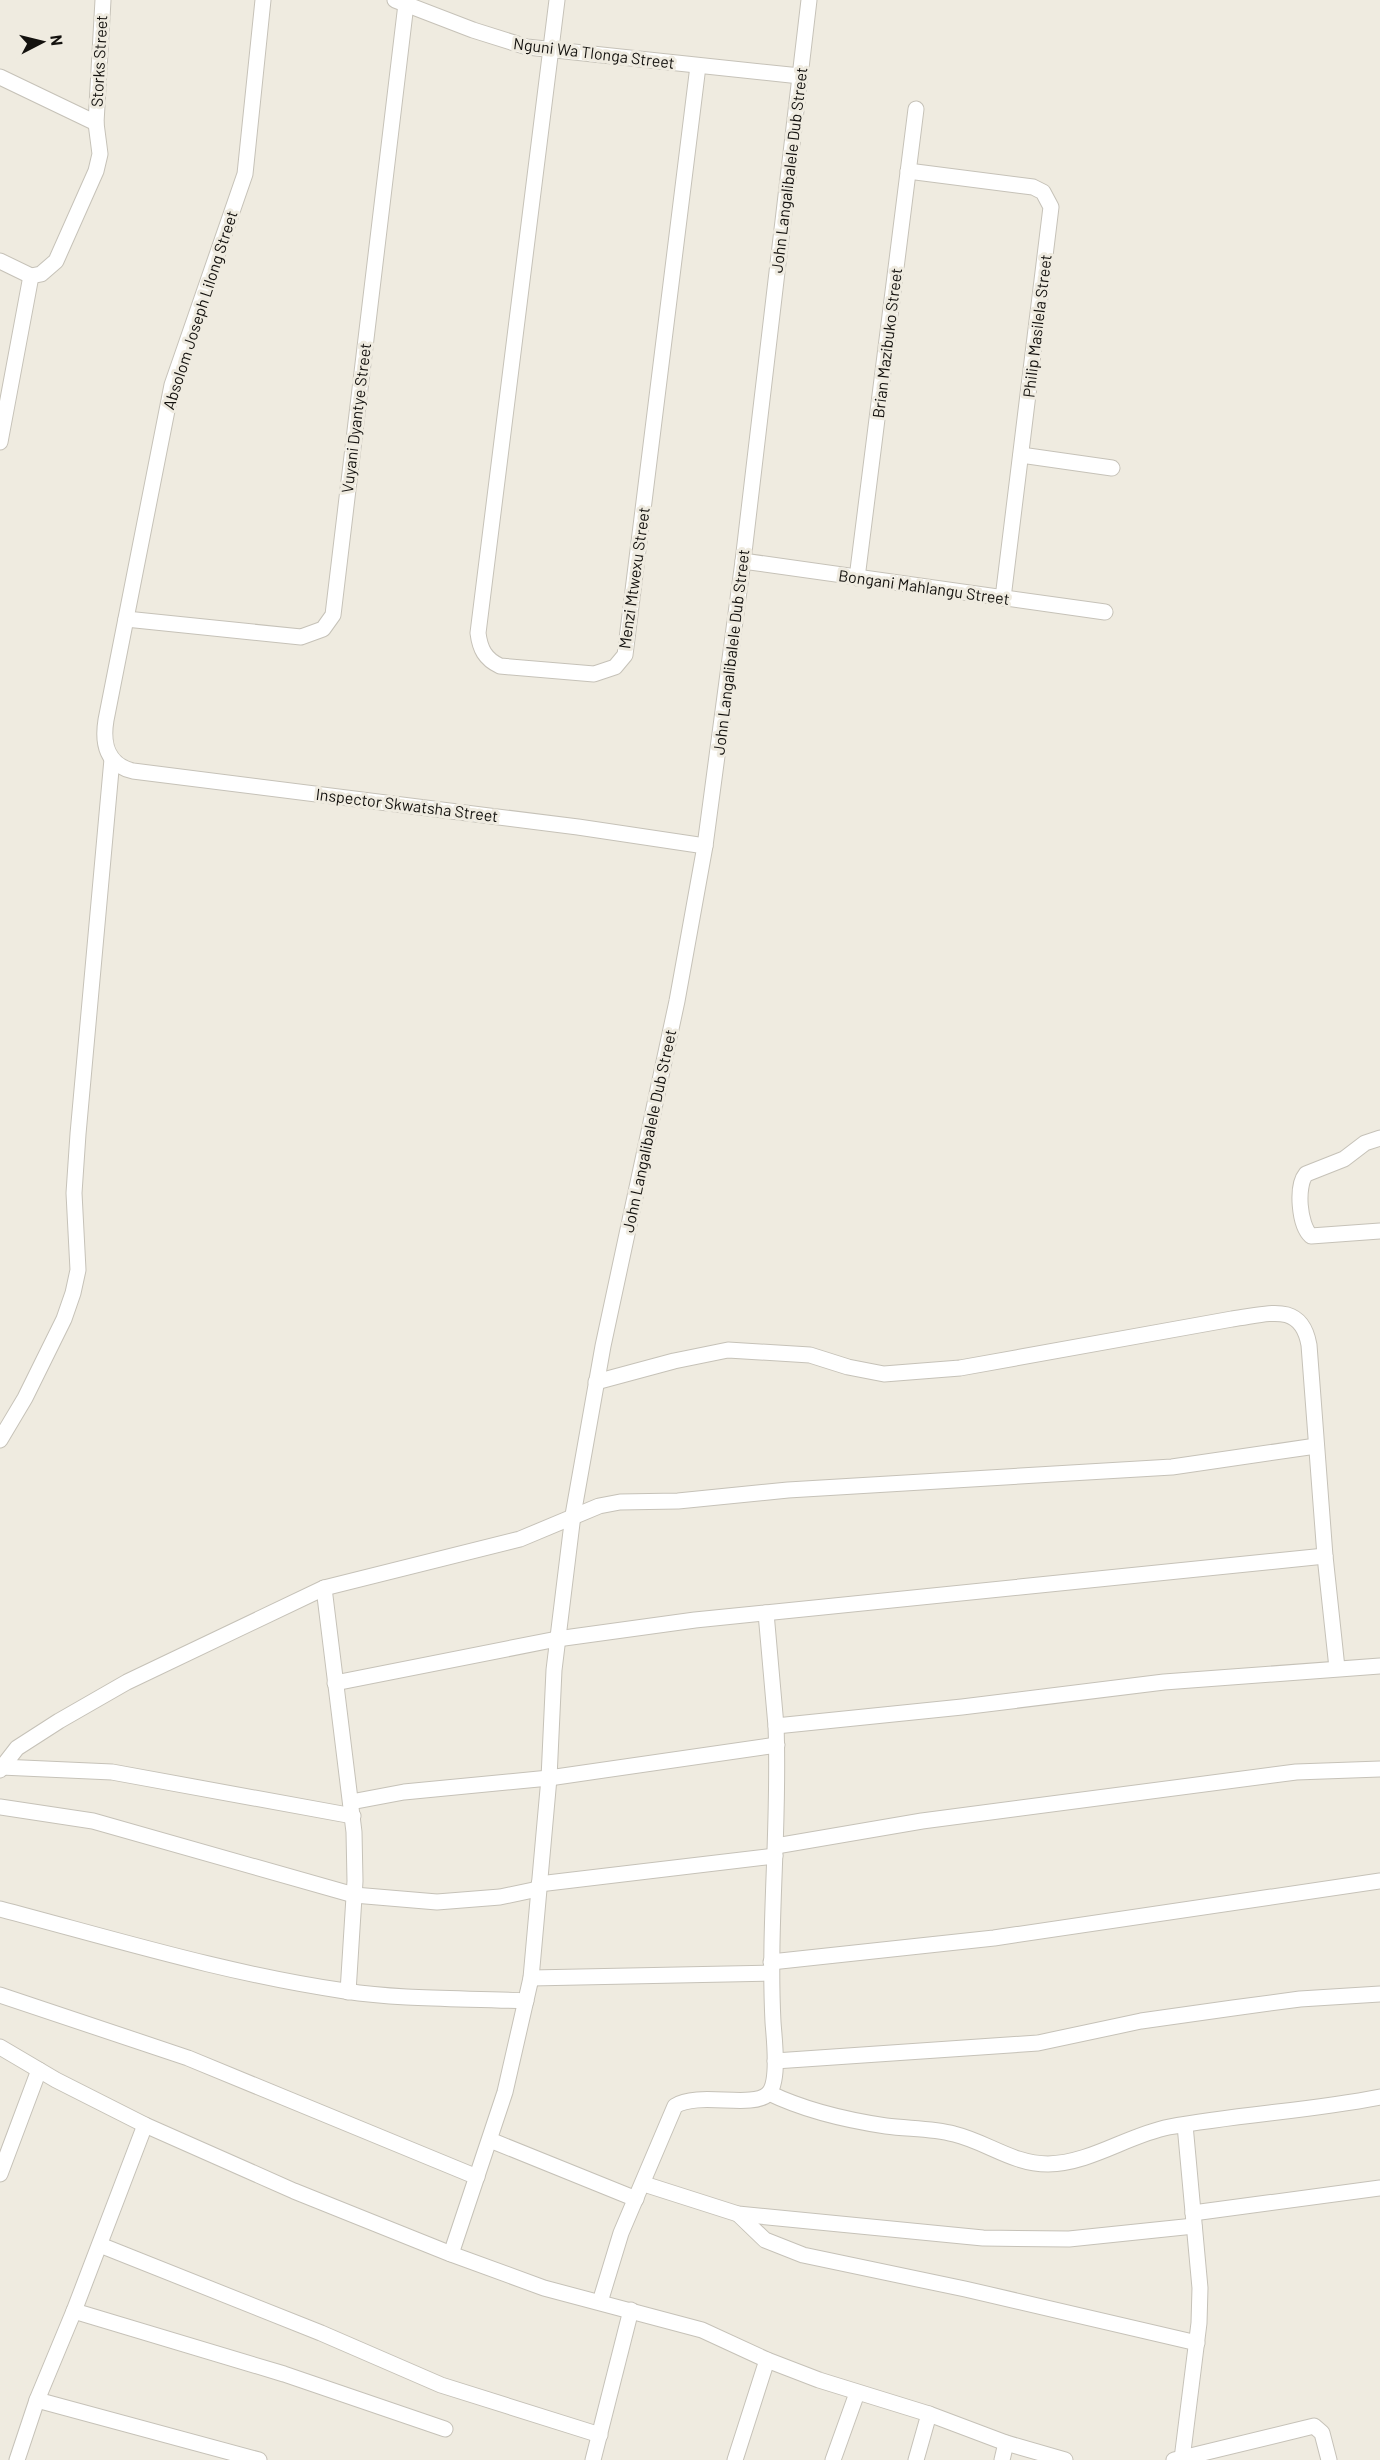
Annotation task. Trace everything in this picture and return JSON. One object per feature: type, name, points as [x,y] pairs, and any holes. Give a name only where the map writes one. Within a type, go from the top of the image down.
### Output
[{"type":"street","name":"Storks Street","points":[[31,276],[48,270],[64,248],[96,171],[100,154],[96,123],[103,0]]},
{"type":"street","name":"Absolom Joseph Lilong Street","points":[[112,759],[108,753],[104,731],[172,385],[245,174],[263,0]]},
{"type":"street","name":"Menzi Mtwexu Street","points":[[557,0],[478,633],[479,643],[488,659],[509,668],[594,674],[615,667],[625,655],[698,66]]},
{"type":"street","name":"John Langalibalele Dub Street","points":[[451,2254],[490,2140],[517,2046],[531,1978],[549,1778],[557,1640],[573,1515],[596,1382],[679,990],[705,846],[743,561],[810,0]]},
{"type":"street","name":"Vuyani Dyantye Street","points":[[126,619],[302,636],[323,629],[333,615],[400,2]]},
{"type":"street","name":"Nguni Wa Tlonga Street","points":[[400,2],[514,44],[800,76]]},
{"type":"street","points":[[0,77],[96,123]]},
{"type":"street","name":"Brian Mazibuko Street","points":[[857,578],[916,109]]},
{"type":"street","name":"Philip Masilela Street","points":[[908,171],[1034,187],[1043,192],[1047,199],[1051,218],[1003,598]]},
{"type":"street","points":[[0,261],[31,276],[0,442]]},
{"type":"street","points":[[1021,455],[1112,468]]},
{"type":"street","name":"Bongani Mahlangu Street","points":[[743,561],[1105,612]]},
{"type":"street","points":[[0,1440],[25,1398],[64,1319],[78,1270],[74,1202],[78,1134],[112,759]]},
{"type":"street","name":"Inspector Skwatsha Street","points":[[112,759],[125,769],[133,771],[578,827],[705,846]]},
{"type":"street","points":[[1380,1138],[1365,1143],[1344,1159],[1306,1174],[1301,1184],[1300,1194],[1305,1227],[1311,1236],[1380,1231]]},
{"type":"street","points":[[596,1382],[674,1361],[728,1350],[810,1354],[856,1370],[884,1374],[960,1368],[1232,1319],[1282,1314],[1299,1319],[1307,1332],[1325,1556],[1338,1668]]},
{"type":"street","points":[[1,1769],[17,1748],[127,1682],[324,1587],[520,1539],[552,1527],[573,1515],[620,1502],[678,1501],[788,1490],[1172,1467],[1316,1446]]},
{"type":"street","points":[[335,1683],[557,1640],[766,1613],[1325,1556]]},
{"type":"street","points":[[324,1587],[352,1809],[354,1895],[348,1992]]},
{"type":"street","points":[[766,1613],[777,1745],[776,1851],[771,1967],[775,2061],[769,2093]]},
{"type":"street","points":[[776,1726],[962,1707],[1164,1682],[1380,1666]]},
{"type":"street","points":[[1,1769],[112,1772],[352,1809],[404,1792],[549,1778],[777,1745]]},
{"type":"street","points":[[0,1807],[93,1821],[354,1895],[437,1902],[500,1897],[538,1887],[776,1851],[922,1821],[1296,1772],[1380,1769]]},
{"type":"street","points":[[531,1978],[771,1967],[994,1938],[1380,1881]]},
{"type":"street","points":[[0,1909],[238,1972],[348,1992],[526,2001]]},
{"type":"street","points":[[775,2061],[1038,2043],[1141,2021],[1233,2007],[1300,1999],[1380,1994]]},
{"type":"street","points":[[0,1995],[188,2058],[477,2177]]},
{"type":"street","points":[[0,2047],[145,2125],[294,2191],[451,2254],[544,2288],[702,2330],[767,2360],[857,2393],[929,2414],[1005,2443],[1065,2460]]},
{"type":"street","points":[[0,2174],[39,2070]]},
{"type":"street","points":[[600,2302],[615,2249],[675,2106],[691,2100],[753,2099],[769,2093],[802,2108],[821,2113],[886,2126],[953,2133],[1030,2163],[1069,2161],[1167,2127],[1380,2097]]},
{"type":"street","points":[[16,2460],[37,2400],[100,2245],[145,2125]]},
{"type":"street","points":[[1185,2125],[1200,2288],[1197,2343],[1178,2459],[1198,2458],[1314,2426],[1322,2433],[1329,2460]]},
{"type":"street","points":[[490,2140],[636,2199]]},
{"type":"street","points":[[644,2184],[738,2214],[983,2238],[1069,2239],[1380,2188]]},
{"type":"street","points":[[738,2214],[765,2240],[803,2255],[965,2289],[1197,2343]]},
{"type":"street","points":[[100,2245],[441,2385],[600,2434]]},
{"type":"street","points":[[593,2460],[631,2310]]},
{"type":"street","points":[[74,2311],[284,2374],[445,2428]]},
{"type":"street","points":[[735,2460],[767,2360]]},
{"type":"street","points":[[833,2460],[857,2393]]},
{"type":"street","points":[[37,2400],[259,2460]]},
{"type":"street","points":[[916,2460],[929,2414]]},
{"type":"street","points":[[1002,2460],[1005,2443]]}]
